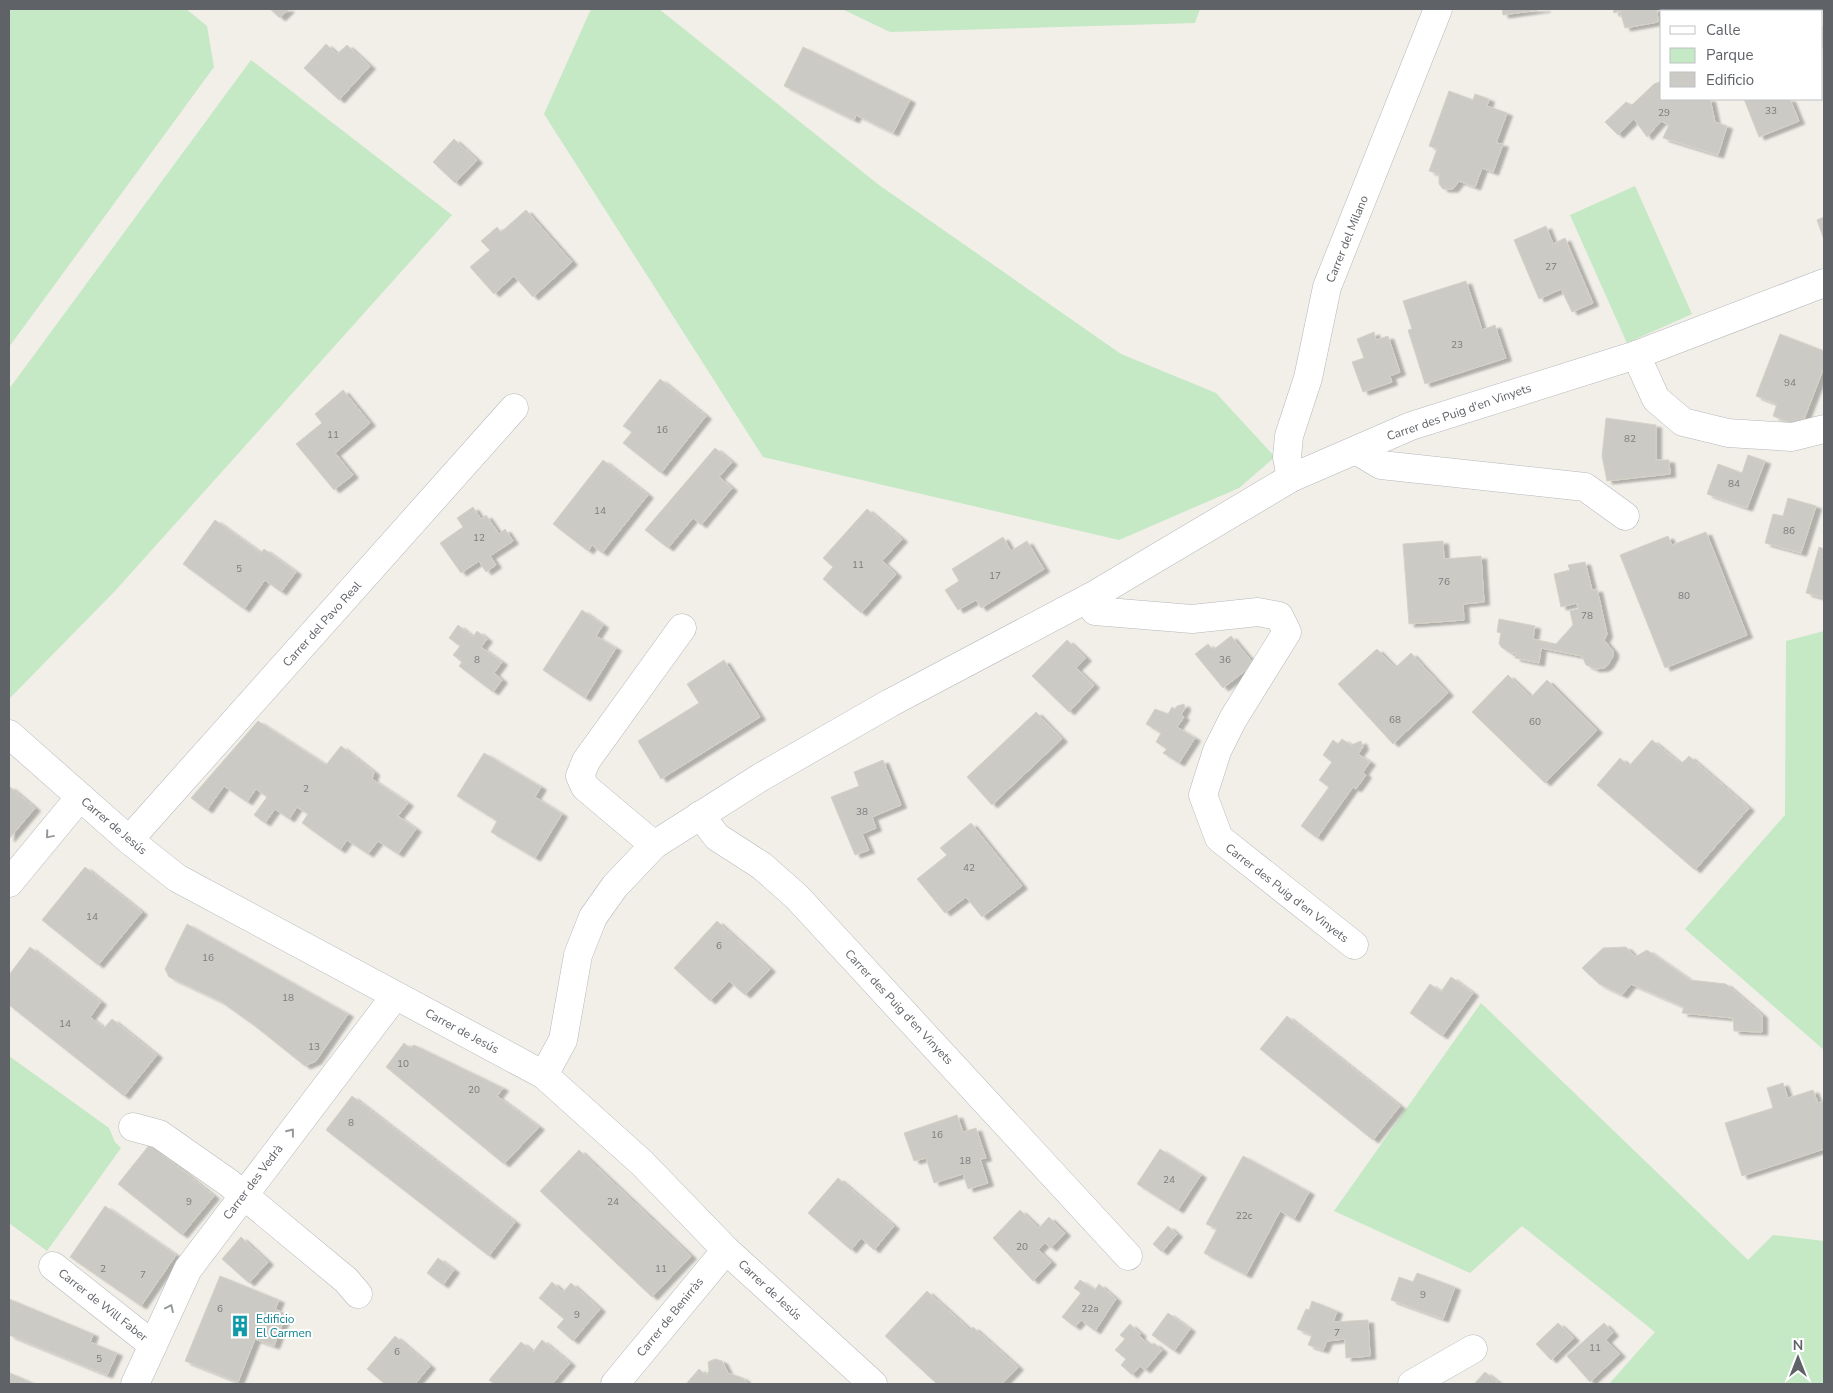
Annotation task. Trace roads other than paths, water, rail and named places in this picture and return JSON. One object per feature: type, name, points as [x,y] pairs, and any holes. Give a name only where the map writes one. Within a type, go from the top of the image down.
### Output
[{"type":"street","name":"Carrer del Milano","points":[[1292,478],[1287,457],[1288,436],[1308,378],[1327,287],[1438,9]]},
{"type":"street","name":"Carrer des Puig d'en Vinyets","points":[[544,1074],[563,1040],[578,955],[593,917],[615,886],[654,845],[774,769],[890,704],[1088,599],[1176,549],[1292,478],[1411,426],[1636,355],[1824,283]]},
{"type":"street","points":[[1636,355],[1656,399],[1683,422],[1728,433],[1792,437],[1824,429]]},
{"type":"street","name":"Carrer del Pavo Real","points":[[129,840],[514,408]]},
{"type":"street","points":[[1356,450],[1381,465],[1586,487],[1625,516]]},
{"type":"street","name":"Carrer des Puig d'en Vinyets","points":[[1088,599],[1095,611],[1192,620],[1258,612],[1279,616],[1287,632],[1233,719],[1217,751],[1203,795],[1219,838],[1354,946]]},
{"type":"street","points":[[654,845],[585,787],[580,776],[586,761],[682,628]]},
{"type":"street","name":"Carrer de Jesús","points":[[9,734],[129,840],[177,878],[544,1074],[642,1163],[726,1250],[873,1384]]},
{"type":"street","points":[[9,883],[80,797]]},
{"type":"street","name":"Carrer des Puig d'en Vinyets","points":[[700,815],[717,837],[762,866],[797,897],[1128,1256]]},
{"type":"street","name":"Carrer des Vedrà","points":[[135,1384],[188,1269],[242,1195],[396,996]]},
{"type":"street","points":[[133,1127],[159,1134],[229,1183],[346,1280],[358,1294]]},
{"type":"street","name":"Carrer de Benirràs","points":[[615,1384],[726,1250]]},
{"type":"street","name":"Carrer de Will Faber","points":[[53,1266],[153,1345]]},
{"type":"street","points":[[1412,1384],[1473,1349]]},
{"type":"place","name":"Edificio El Carmen","points":[[240,1326]]}]
